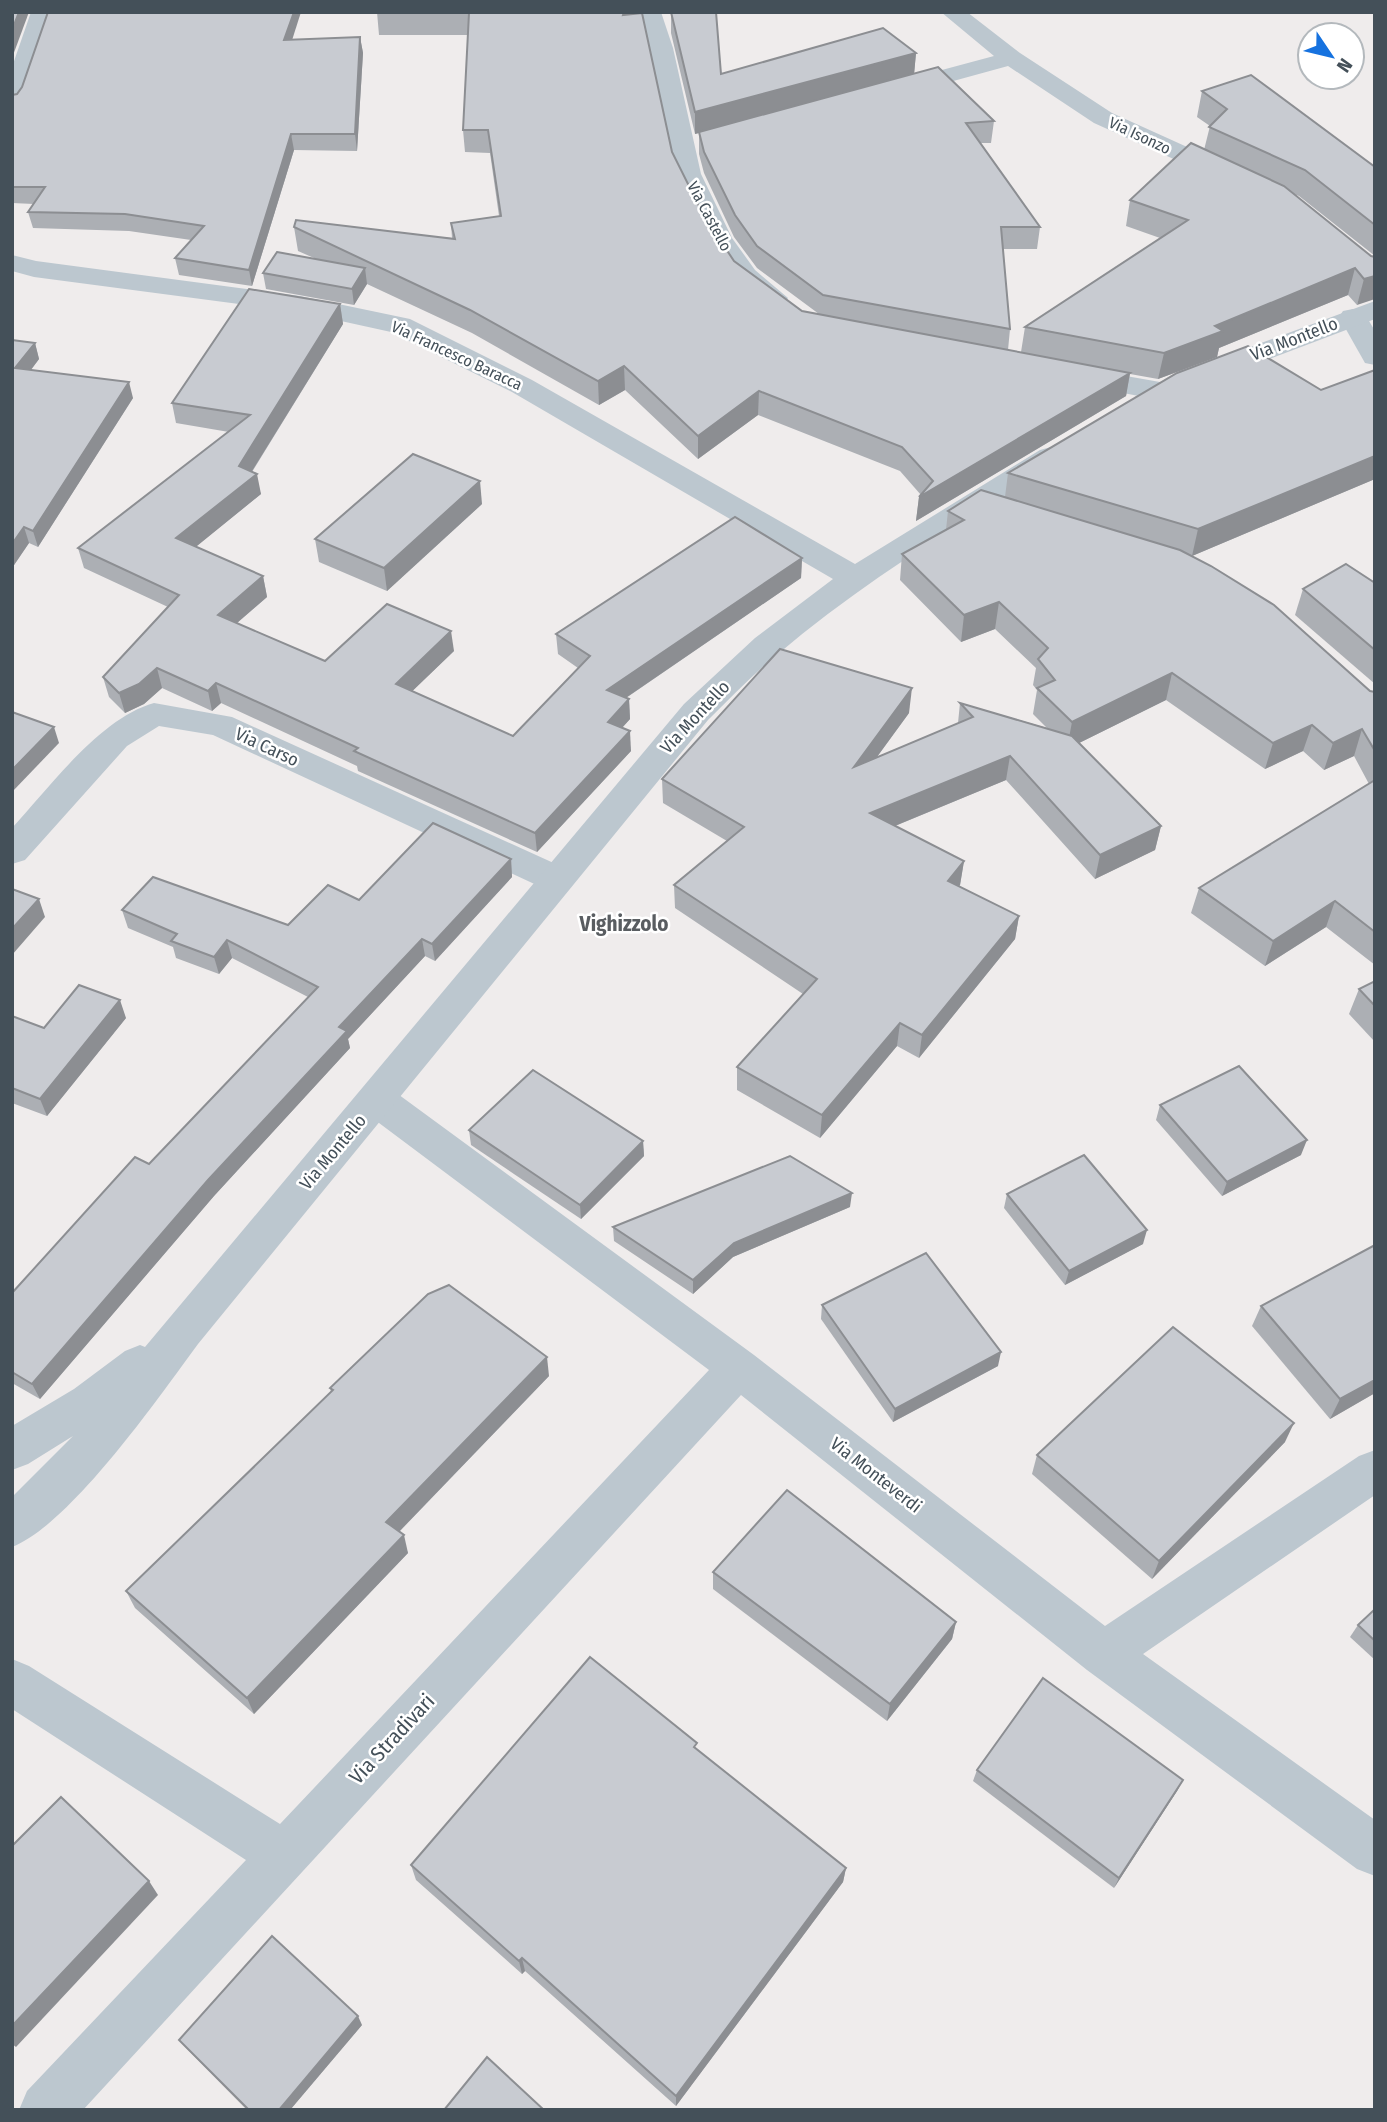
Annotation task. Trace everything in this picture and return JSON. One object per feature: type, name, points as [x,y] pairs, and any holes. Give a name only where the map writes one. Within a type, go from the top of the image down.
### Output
[{"type":"street","points":[[12,103],[43,12]]},
{"type":"street","name":"Via Castello","points":[[649,12],[661,48],[688,174],[719,238],[745,276],[789,309]]},
{"type":"street","name":"Via Isonzo","points":[[952,12],[1012,58],[1103,118],[1251,186]]},
{"type":"street","points":[[867,97],[1012,58]]},
{"type":"street","points":[[684,146],[710,139]]},
{"type":"street","name":"Via Francesco Baracca","points":[[12,263],[34,269],[300,304],[400,324],[522,386],[855,578]]},
{"type":"street","points":[[1364,313],[1375,357]]},
{"type":"street","name":"Via Montello","points":[[1125,412],[1160,391],[1364,313]]},
{"type":"street","points":[[1053,372],[1160,391]]},
{"type":"street","name":"Via Montello","points":[[12,1525],[72,1468],[116,1418],[183,1331],[696,712],[765,646],[855,578],[973,502],[1079,440]]},
{"type":"street","points":[[973,502],[1013,514]]},
{"type":"street","name":"Via Carso","points":[[12,851],[115,738],[154,714],[220,725],[556,879]]},
{"type":"street","name":"Via Monteverdi","points":[[376,1100],[739,1368],[1104,1654],[1375,1851]]},
{"type":"street","name":"Via Montello","points":[[12,1450],[89,1403],[183,1331]]},
{"type":"street","name":"Via Stradivari","points":[[46,2110],[739,1368]]},
{"type":"street","points":[[1104,1654],[1375,1470]]},
{"type":"street","points":[[12,1682],[284,1855]]},
{"type":"building","points":[[12,12],[19,12],[12,30]]},
{"type":"building","points":[[48,12],[294,12],[284,40],[360,37],[355,134],[291,134],[249,270],[175,258],[204,226],[125,214],[28,212],[45,187],[12,187],[12,95],[17,94],[22,87]]},
{"type":"building","points":[[377,12],[642,13],[672,152],[704,216],[734,261],[802,311],[1130,373],[919,497],[933,481],[902,447],[759,391],[698,436],[624,366],[598,381],[470,310],[294,227],[296,220],[455,239],[451,223],[501,216],[488,130],[463,130],[469,13]]},
{"type":"building","points":[[671,12],[716,12],[721,74],[883,28],[916,53],[695,112]]},
{"type":"building","points":[[938,67],[994,121],[966,123],[1040,227],[1001,227],[1010,329],[823,295],[757,246],[735,215],[704,152],[699,132]]},
{"type":"building","points":[[1251,75],[1375,167],[1375,225],[1305,170],[1209,127],[1227,109],[1202,91]]},
{"type":"building","points":[[1191,143],[1284,186],[1375,257],[1375,276],[1364,279],[1355,268],[1215,326],[1223,331],[1164,353],[1025,327],[1188,220],[1130,200]]},
{"type":"building","points":[[277,252],[365,268],[352,289],[263,273]]},
{"type":"building","points":[[249,289],[340,304],[239,466],[257,474],[176,538],[263,576],[218,615],[325,661],[387,604],[451,631],[396,684],[513,736],[590,656],[556,634],[735,517],[802,558],[607,690],[629,699],[608,722],[630,731],[535,833],[354,751],[358,748],[216,683],[208,691],[157,668],[139,684],[119,693],[103,677],[179,595],[78,548],[250,415],[172,403]]},
{"type":"building","points":[[12,340],[35,343],[15,368],[129,382],[33,531],[24,527],[12,544]]},
{"type":"building","points":[[1248,346],[1321,390],[1375,370],[1375,456],[1198,529],[1008,473],[1177,373]]},
{"type":"building","points":[[413,454],[480,481],[384,568],[315,539]]},
{"type":"building","points":[[981,490],[1180,550],[1274,605],[1370,691],[1375,692],[1375,751],[1362,729],[1333,743],[1312,725],[1273,743],[1172,673],[1072,722],[1037,688],[1055,680],[1038,659],[1048,648],[999,602],[964,615],[902,554],[964,520],[948,511]]},
{"type":"building","points":[[1346,564],[1375,583],[1375,650],[1303,589]]},
{"type":"building","points":[[780,649],[912,688],[854,767],[973,717],[960,703],[1072,736],[1161,826],[1100,855],[1010,756],[870,813],[964,861],[948,881],[1019,916],[922,1035],[900,1023],[822,1115],[737,1067],[817,979],[674,885],[744,827],[662,779]]},
{"type":"building","points":[[12,712],[54,727],[12,770]]},
{"type":"building","points":[[1375,780],[1375,932],[1335,901],[1273,941],[1199,888]]},
{"type":"building","points":[[433,823],[511,859],[432,944],[422,939],[339,1027],[347,1031],[208,1180],[32,1384],[12,1372],[12,1293],[135,1157],[149,1164],[318,987],[227,940],[214,957],[171,941],[177,934],[122,910],[153,877],[288,925],[328,885],[359,900]]},
{"type":"building","points":[[12,889],[39,899],[12,929]]},
{"type":"building","points":[[1375,981],[1375,1006],[1359,989]]},
{"type":"building","points":[[79,985],[120,1000],[40,1099],[12,1088],[12,1016],[44,1028]]},
{"type":"building","points":[[1239,1066],[1307,1140],[1227,1182],[1160,1105]]},
{"type":"building","points":[[533,1070],[643,1141],[580,1205],[469,1130]]},
{"type":"building","points":[[1084,1155],[1147,1230],[1069,1271],[1007,1194]]},
{"type":"building","points":[[790,1156],[852,1193],[734,1243],[693,1280],[613,1227]]},
{"type":"building","points":[[1375,1245],[1375,1380],[1340,1399],[1261,1306]]},
{"type":"building","points":[[926,1253],[1001,1352],[895,1409],[822,1305]]},
{"type":"building","points":[[449,1285],[547,1357],[386,1522],[404,1535],[247,1698],[126,1591],[428,1294]]},
{"type":"building","points":[[1173,1327],[1294,1423],[1159,1561],[1037,1455]]},
{"type":"building","points":[[787,1490],[956,1622],[890,1704],[713,1572]]},
{"type":"building","points":[[1375,1609],[1375,1641],[1358,1625]]},
{"type":"building","points":[[590,1657],[697,1743],[694,1747],[846,1868],[676,2096],[522,1958],[519,1961],[411,1865]]},
{"type":"building","points":[[1043,1678],[1183,1780],[1119,1878],[977,1770]]},
{"type":"building","points":[[61,1797],[149,1881],[12,2026],[12,1846]]},
{"type":"building","points":[[272,1936],[358,2016],[279,2110],[249,2110],[179,2040]]},
{"type":"building","points":[[487,2057],[544,2110],[444,2110]]},
{"type":"district","name":"Vighizzolo","points":[[624,924]]}]
